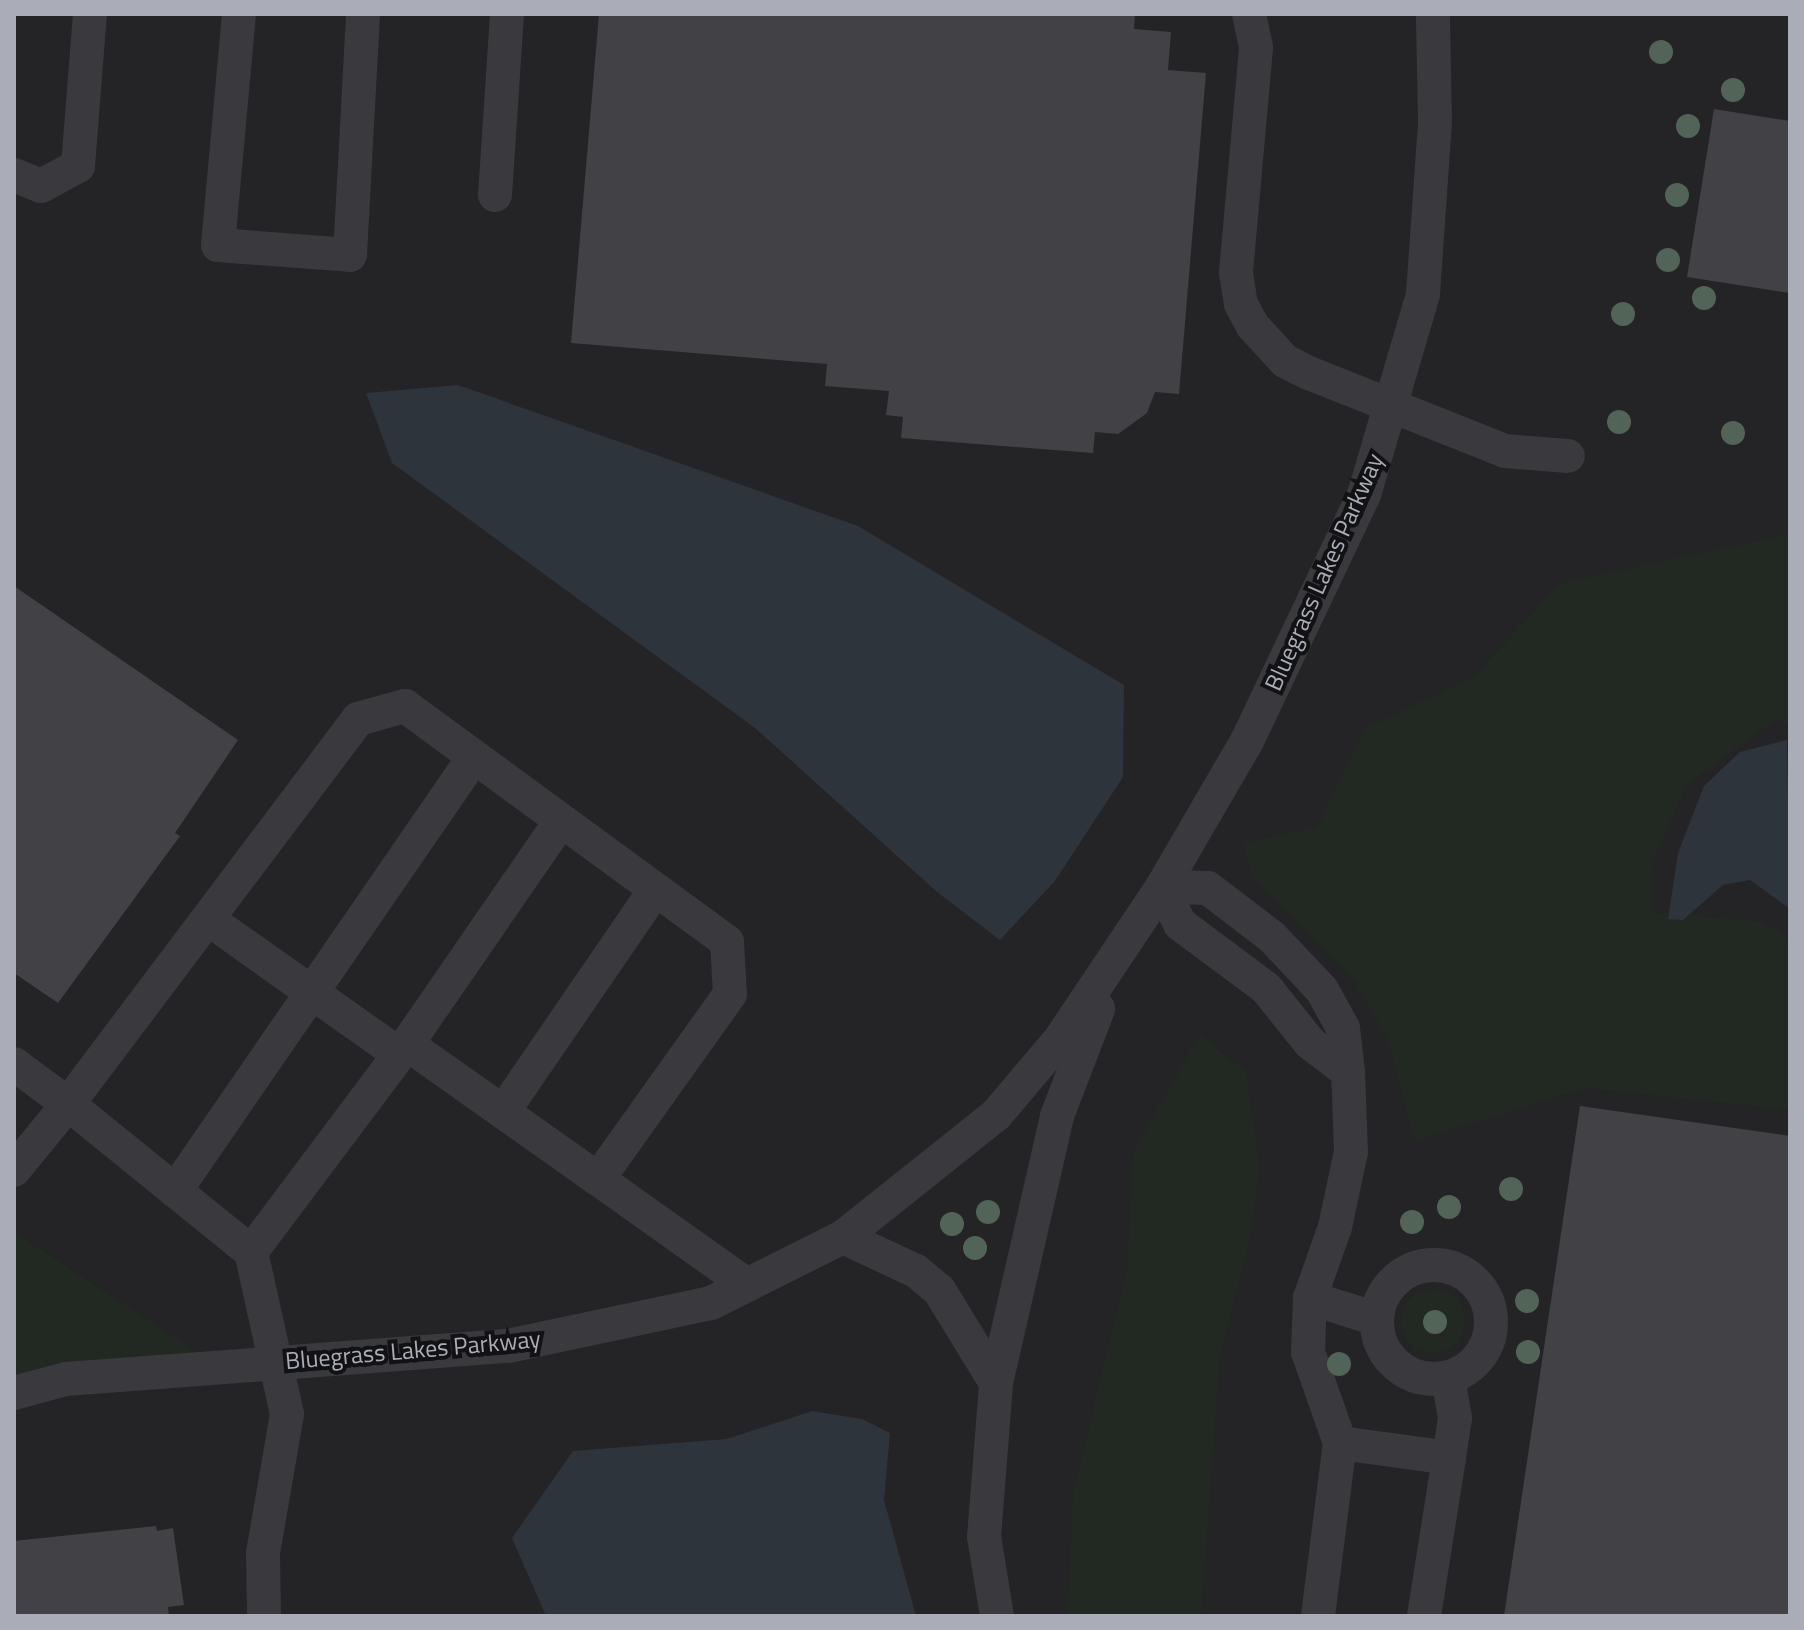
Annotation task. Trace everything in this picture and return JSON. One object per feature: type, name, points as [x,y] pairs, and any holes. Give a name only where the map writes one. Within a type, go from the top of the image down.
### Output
[{"type":"street","points":[[14,175],[41,186],[78,166],[90,14]]},
{"type":"street","points":[[239,14],[218,245],[350,255],[363,14]]},
{"type":"street","points":[[495,195],[507,14]]},
{"type":"street","points":[[1249,14],[1256,48],[1236,246],[1241,304],[1264,341],[1285,361],[1505,451],[1568,456]]},
{"type":"street","name":"Bluegrass Lakes Parkway","points":[[14,1393],[66,1379],[508,1346],[711,1303],[843,1237],[996,1115],[1061,1038],[1162,887],[1247,741],[1309,619],[1364,495],[1394,405],[1423,294],[1430,222],[1433,14]]},
{"type":"street","points":[[14,1170],[68,1104],[358,719],[405,706],[727,942],[730,994],[598,1179]]},
{"type":"street","points":[[175,1191],[474,757]]},
{"type":"street","points":[[251,1252],[403,1049],[561,821]]},
{"type":"street","points":[[1318,1616],[1340,1443],[1308,1352],[1310,1298],[1335,1227],[1351,1152],[1348,1072],[1343,1028],[1329,1003],[1272,937],[1208,888],[1162,887],[1180,924],[1266,988],[1310,1043],[1348,1072]]},
{"type":"street","points":[[503,1112],[655,890]]},
{"type":"street","points":[[208,919],[311,992],[503,1112],[747,1285]]},
{"type":"street","name":"Bluegrass Lakes Parkway","points":[[997,1616],[984,1537],[996,1383],[1057,1116],[1121,952]]},
{"type":"street","points":[[14,1064],[251,1252],[287,1414],[263,1553],[264,1616]]},
{"type":"street","points":[[843,1237],[916,1271],[939,1290],[996,1383]]},
{"type":"street","points":[[1445,1265],[1478,1283],[1492,1319],[1489,1339],[1467,1369],[1448,1377],[1422,1377],[1397,1367],[1379,1337],[1377,1319],[1381,1300],[1407,1271],[1445,1265]]},
{"type":"street","points":[[1310,1298],[1377,1319]]},
{"type":"street","points":[[1424,1616],[1455,1418],[1448,1377]]},
{"type":"street","points":[[1340,1443],[1449,1458]]},
{"type":"shaded area","points":[[14,14],[1790,14],[1790,1616],[14,1616],[14,1375],[211,1362],[14,1233]]},
{"type":"shaded area","points":[[458,385],[858,526],[1124,685],[1123,777],[1055,881],[1000,940],[937,892],[755,728],[392,463],[366,393]]},
{"type":"shaded area","points":[[1790,534],[1790,726],[1776,719],[1687,785],[1652,863],[1653,913],[1759,921],[1790,939],[1790,1110],[1585,1088],[1415,1141],[1387,1038],[1353,979],[1252,877],[1243,843],[1317,827],[1364,729],[1473,677],[1561,583]]},
{"type":"shaded area","points":[[1787,740],[1790,909],[1750,880],[1723,885],[1683,920],[1668,919],[1678,853],[1704,786],[1740,752]]},
{"type":"shaded area","points":[[1200,1035],[1246,1072],[1260,1169],[1249,1244],[1220,1356],[1201,1616],[1067,1616],[1073,1493],[1127,1269],[1133,1153]]},
{"type":"shaded area","points":[[14,1232],[212,1362],[14,1375]]},
{"type":"shaded area","points":[[1433,1289],[1445,1291],[1456,1298],[1463,1309],[1463,1333],[1456,1344],[1445,1351],[1433,1353],[1421,1351],[1410,1344],[1403,1333],[1401,1321],[1403,1309],[1410,1298],[1421,1291]]},
{"type":"shaded area","points":[[812,1411],[862,1419],[890,1433],[884,1500],[916,1616],[546,1616],[512,1538],[573,1451],[727,1439]]},
{"type":"building","points":[[599,14],[1135,14],[1134,29],[1171,32],[1168,70],[1206,73],[1179,394],[1155,392],[1147,413],[1118,434],[1095,432],[1093,453],[901,438],[903,417],[886,415],[889,391],[825,386],[827,364],[571,343]]},
{"type":"building","points":[[1714,109],[1790,121],[1790,293],[1687,277]]},
{"type":"building","points":[[14,586],[238,740],[175,833],[180,836],[58,1003],[14,973]]},
{"type":"building","points":[[1580,1106],[1790,1136],[1790,1616],[1504,1616]]},
{"type":"building","points":[[156,1526],[157,1531],[173,1528],[184,1605],[168,1607],[169,1616],[14,1616],[14,1541]]}]
